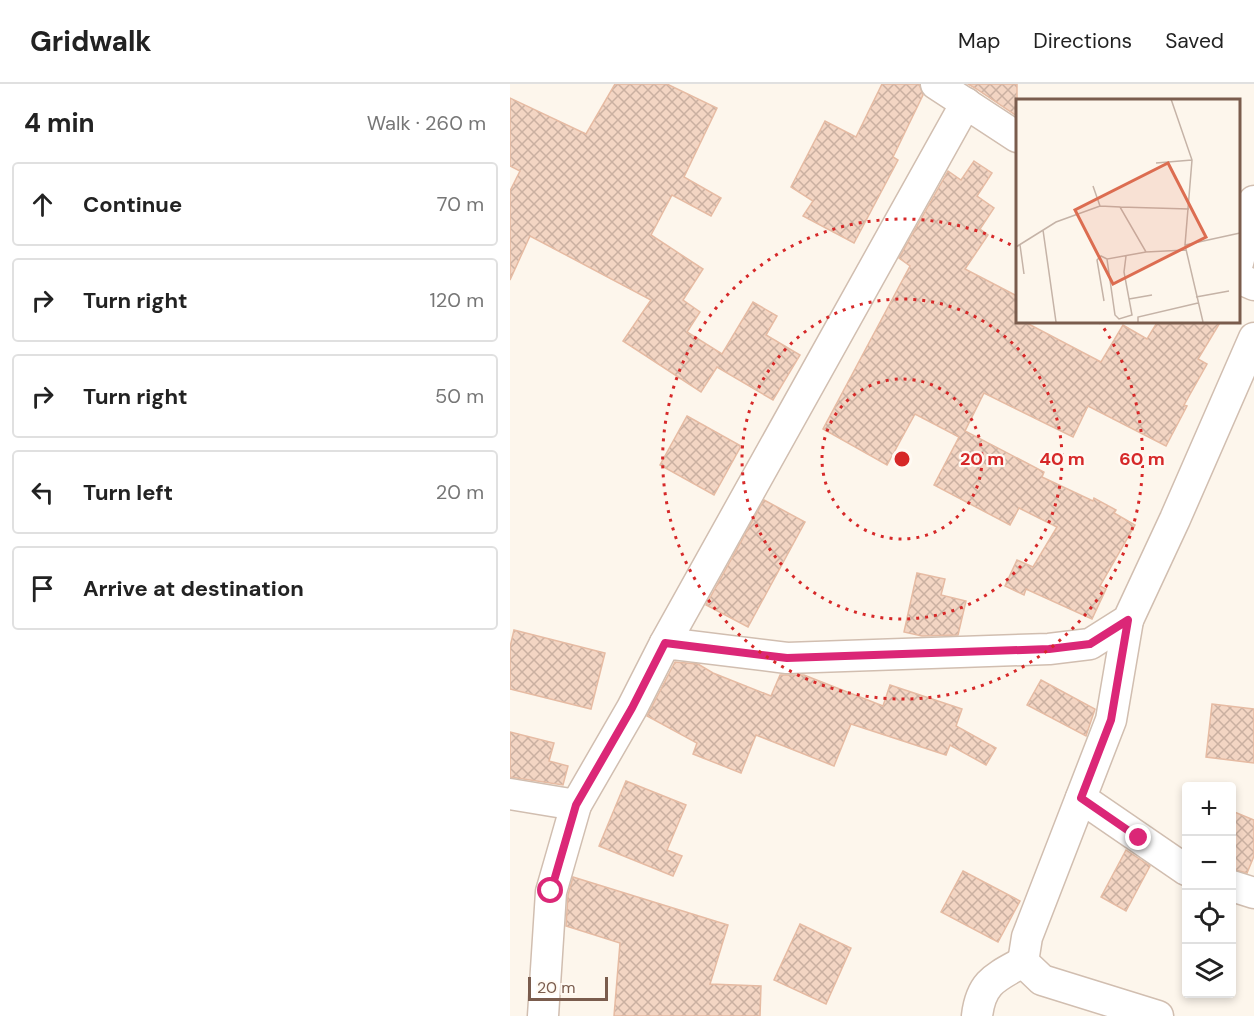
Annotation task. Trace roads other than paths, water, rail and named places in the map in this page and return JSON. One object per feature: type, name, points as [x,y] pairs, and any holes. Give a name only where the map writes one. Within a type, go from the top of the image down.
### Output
[{"type":"street","points":[[936,84],[1016,136]]},
{"type":"street","points":[[543,1016],[551,891],[576,805],[632,708],[665,643],[966,103]]},
{"type":"street","points":[[1239,259],[1254,201]]},
{"type":"street","points":[[1239,278],[1254,285]]},
{"type":"street","points":[[1023,962],[1027,937],[1111,720],[1128,620],[1254,338]]},
{"type":"street","points":[[665,643],[787,658],[1049,649],[1090,644],[1128,620]]},
{"type":"street","points":[[510,794],[576,805]]},
{"type":"street","points":[[1081,798],[1182,867]]},
{"type":"street","points":[[1236,887],[1254,893]]},
{"type":"street","points":[[977,1016],[979,1000],[993,979],[1023,962]]},
{"type":"street","points":[[1023,962],[1042,980],[1158,1016]]}]
